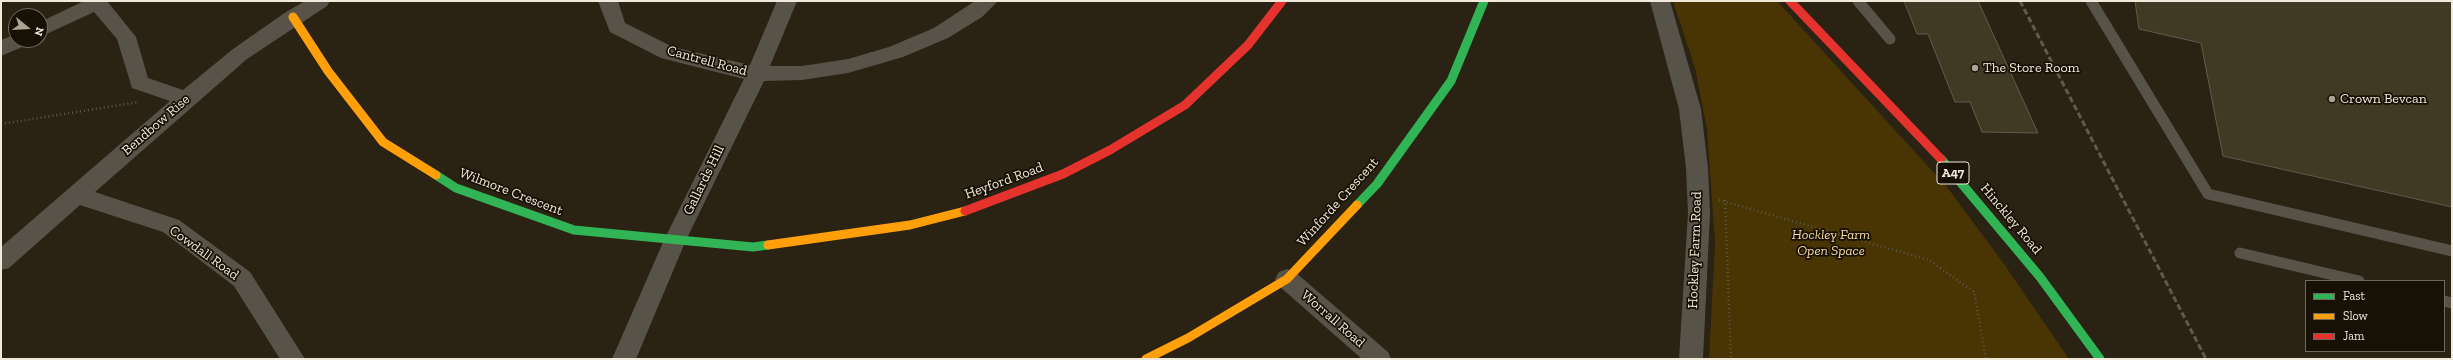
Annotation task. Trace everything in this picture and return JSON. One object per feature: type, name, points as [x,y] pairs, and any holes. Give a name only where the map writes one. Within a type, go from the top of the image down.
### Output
[{"type":"street","name":"Bendbow Rise","points":[[1,261],[186,99],[240,54],[293,17],[320,1]]},
{"type":"street","name":"Cantrell Road","points":[[608,1],[617,27],[668,53],[757,74],[802,72],[848,66],[896,52],[941,33],[975,12],[988,1]]},
{"type":"street","name":"Gallards Hill","points":[[624,359],[675,240],[757,74],[787,1]]},
{"type":"street","name":"Heyford Road","points":[[675,240],[753,247],[910,225],[968,210],[1017,194],[1110,150],[1185,105],[1242,50],[1273,15],[1282,1]]},
{"type":"street","name":"Winforde Crescent","points":[[1146,359],[1188,338],[1286,279],[1377,184],[1450,81],[1484,1]]},
{"type":"street","name":"Hockley Farm Road","points":[[1660,1],[1690,109],[1698,201],[1691,359]]},
{"type":"street","name":"Hinckley Road","points":[[1790,1],[1977,200],[2040,276],[2100,359]]},
{"type":"street","points":[[48,26],[96,2],[126,37],[139,83],[186,99]]},
{"type":"street","name":"Wilmore Crescent","points":[[293,17],[328,71],[383,142],[456,188],[574,230],[675,240]]},
{"type":"street","name":"Cowdall Road","points":[[77,195],[171,226],[242,279],[293,359]]},
{"type":"street","name":"Worrall Road","points":[[1286,279],[1379,359]]},
{"type":"lane","points":[[1858,1],[1890,39]]},
{"type":"lane","points":[[2091,1],[2208,194],[2452,252]]},
{"type":"lane","points":[[2240,252],[2355,280]]},
{"type":"path","points":[[1,124],[138,102],[155,88]]},
{"type":"path","points":[[1725,200],[1731,359]]},
{"type":"path","points":[[1698,201],[1725,200],[1929,260],[1974,292],[1986,359]]},
{"type":"green space","name":"Hockley Farm Open Space","points":[[1673,1],[1777,1],[1947,187],[2004,264],[2069,359],[1709,359],[1715,243],[1707,129],[1695,68]]},
{"type":"building","name":"The Store Room","points":[[1904,1],[1978,1],[2038,133],[1982,132],[1970,102],[1955,102],[1928,34],[1917,34]]},
{"type":"building","name":"Crown Bevcan","points":[[2135,1],[2452,1],[2452,207],[2223,156],[2201,43],[2139,29]]},
{"type":"railway","points":[[2020,1],[2206,359]]},
{"type":"traffic: fast","points":[[1357,205],[1377,184],[1451,81],[1484,1]]},
{"type":"traffic: fast","points":[[1941,159],[2040,277],[2100,359]]},
{"type":"traffic: fast","points":[[436,175],[456,188],[574,230],[753,247],[768,245]]},
{"type":"traffic: slow","points":[[293,17],[328,71],[383,142],[436,175]]},
{"type":"traffic: slow","points":[[1146,359],[1188,338],[1287,279],[1357,205]]},
{"type":"traffic: slow","points":[[768,245],[910,225],[965,211]]},
{"type":"traffic: jam","points":[[965,211],[1063,174],[1110,150],[1185,105],[1248,45],[1282,1]]},
{"type":"traffic: jam","points":[[1790,1],[1941,159]]},
{"type":"place","name":"The Store Room","points":[[1975,68]]},
{"type":"place","name":"Crown Bevcan","points":[[2332,99]]}]
